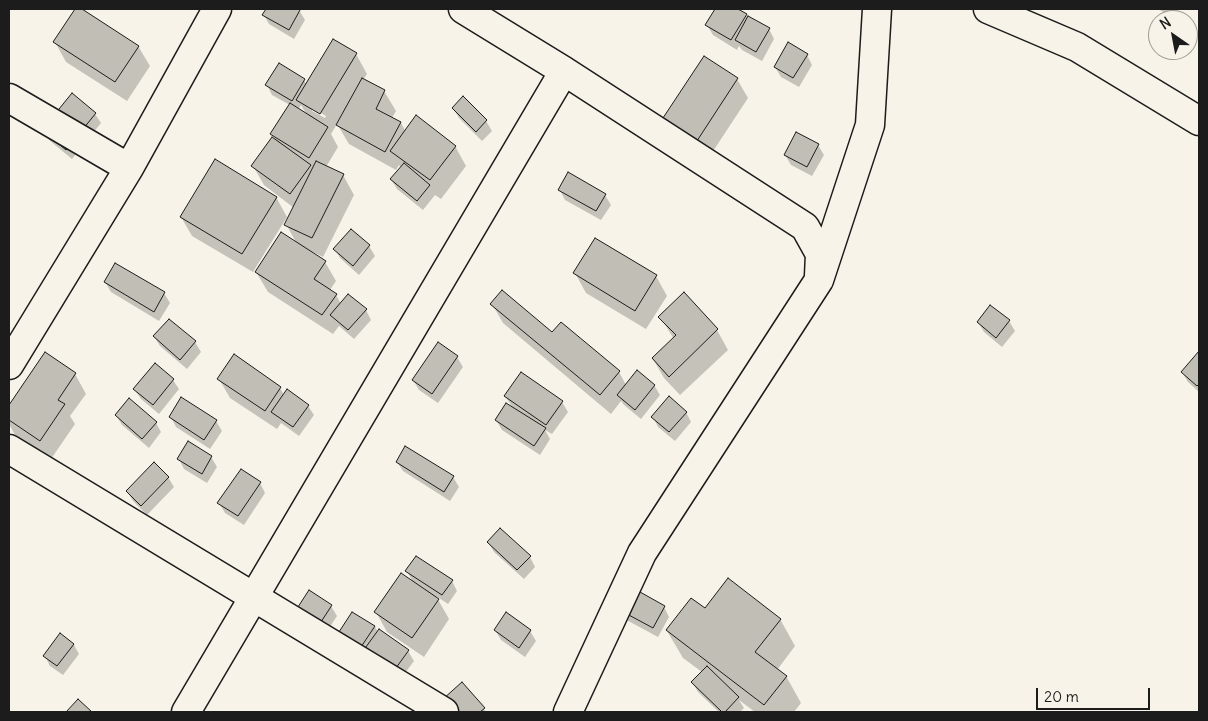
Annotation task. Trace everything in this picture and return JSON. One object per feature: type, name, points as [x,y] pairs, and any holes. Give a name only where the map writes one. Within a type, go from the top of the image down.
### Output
[{"type":"street","points":[[9,365],[129,168],[217,9]]},
{"type":"street","points":[[462,9],[564,71],[805,228],[820,254],[819,280]]},
{"type":"street","points":[[568,712],[642,553],[819,280],[870,124],[876,9]]},
{"type":"street","points":[[988,9],[1077,47],[1199,121]]},
{"type":"street","points":[[186,712],[564,71]]},
{"type":"street","points":[[9,98],[129,168]]},
{"type":"street","points":[[9,449],[444,712]]},
{"type":"building","points":[[75,9],[82,9],[139,46],[115,82],[53,42]]},
{"type":"building","points":[[266,9],[300,10],[289,30],[262,15]]},
{"type":"building","points":[[715,9],[738,9],[747,14],[731,40],[705,25]]},
{"type":"building","points":[[748,16],[770,28],[756,52],[735,40]]},
{"type":"building","points":[[333,39],[357,53],[320,114],[296,100]]},
{"type":"building","points":[[788,42],[808,54],[793,78],[774,67]]},
{"type":"building","points":[[704,56],[738,78],[693,147],[659,124]]},
{"type":"building","points":[[279,63],[305,79],[292,101],[265,85]]},
{"type":"building","points":[[362,78],[385,90],[376,109],[401,122],[385,152],[336,125]]},
{"type":"building","points":[[72,93],[96,113],[66,150],[42,130]]},
{"type":"building","points":[[463,96],[487,120],[476,132],[452,108]]},
{"type":"building","points":[[290,103],[328,127],[309,158],[270,134]]},
{"type":"building","points":[[416,115],[456,146],[430,180],[390,151]]},
{"type":"building","points":[[796,132],[819,144],[807,167],[784,155]]},
{"type":"building","points":[[272,137],[311,165],[290,194],[251,166]]},
{"type":"building","points":[[215,159],[277,197],[242,254],[180,217]]},
{"type":"building","points":[[316,161],[344,174],[312,238],[284,225]]},
{"type":"building","points":[[404,163],[430,185],[417,201],[390,179]]},
{"type":"building","points":[[568,172],[606,194],[596,211],[558,190]]},
{"type":"building","points":[[351,229],[370,245],[353,266],[333,249]]},
{"type":"building","points":[[281,232],[326,261],[314,279],[337,294],[322,315],[255,272]]},
{"type":"building","points":[[595,238],[657,275],[635,311],[573,273]]},
{"type":"building","points":[[115,263],[165,292],[154,312],[104,282]]},
{"type":"building","points":[[502,290],[552,332],[561,322],[620,371],[600,395],[490,304]]},
{"type":"building","points":[[684,292],[718,329],[669,377],[652,358],[676,335],[658,317]]},
{"type":"building","points":[[348,294],[367,309],[348,330],[330,315]]},
{"type":"building","points":[[990,305],[1010,320],[996,338],[977,322]]},
{"type":"building","points":[[169,319],[196,341],[180,360],[153,336]]},
{"type":"building","points":[[438,342],[458,356],[432,394],[412,380]]},
{"type":"building","points":[[1199,351],[1199,384],[1197,386],[1181,372]]},
{"type":"building","points":[[45,352],[76,373],[58,400],[65,404],[40,441],[9,420],[9,405]]},
{"type":"building","points":[[234,354],[281,387],[265,411],[217,379]]},
{"type":"building","points":[[155,363],[174,379],[153,405],[133,389]]},
{"type":"building","points":[[637,370],[655,385],[635,410],[617,395]]},
{"type":"building","points":[[521,372],[563,401],[546,425],[504,396]]},
{"type":"building","points":[[287,389],[309,405],[293,427],[271,412]]},
{"type":"building","points":[[669,396],[687,412],[669,432],[651,417]]},
{"type":"building","points":[[181,397],[217,420],[204,440],[169,417]]},
{"type":"building","points":[[129,398],[157,422],[142,439],[115,415]]},
{"type":"building","points":[[506,403],[546,428],[534,446],[495,420]]},
{"type":"building","points":[[188,441],[212,456],[202,474],[177,459]]},
{"type":"building","points":[[405,446],[454,476],[444,492],[396,462]]},
{"type":"building","points":[[154,462],[169,477],[141,506],[126,491]]},
{"type":"building","points":[[241,469],[261,482],[238,516],[217,503]]},
{"type":"building","points":[[500,528],[531,556],[517,570],[487,542]]},
{"type":"building","points":[[416,556],[453,580],[442,595],[405,571]]},
{"type":"building","points":[[401,573],[439,599],[412,638],[374,612]]},
{"type":"building","points":[[728,578],[781,619],[755,652],[787,676],[764,705],[666,630],[691,598],[705,608]]},
{"type":"building","points":[[624,583],[665,606],[653,628],[612,606]]},
{"type":"building","points":[[309,590],[332,605],[319,625],[296,610]]},
{"type":"building","points":[[352,612],[375,626],[359,650],[337,635]]},
{"type":"building","points":[[506,612],[531,630],[519,648],[494,630]]},
{"type":"building","points":[[379,629],[409,650],[393,672],[363,651]]},
{"type":"building","points":[[60,633],[74,644],[57,666],[43,656]]},
{"type":"building","points":[[707,666],[739,697],[725,712],[722,712],[691,682]]},
{"type":"building","points":[[462,682],[485,708],[480,712],[437,712],[433,708]]},
{"type":"building","points":[[78,699],[92,712],[66,712]]}]
